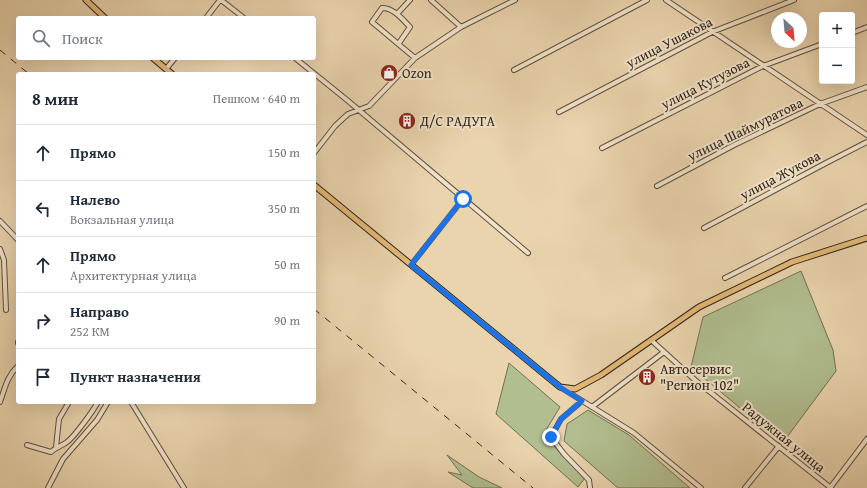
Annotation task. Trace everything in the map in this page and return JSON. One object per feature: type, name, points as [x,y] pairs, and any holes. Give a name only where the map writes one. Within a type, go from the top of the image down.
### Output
[{"type":"main road","points":[[86,0],[103,16]]},
{"type":"main road","points":[[155,60],[170,72]]},
{"type":"main road","points":[[316,187],[560,387],[575,389],[601,375],[699,307],[792,262],[867,239]]},
{"type":"street","points":[[208,16],[221,0],[241,16]]},
{"type":"street","points":[[397,14],[410,0]]},
{"type":"street","points":[[431,0],[461,27]]},
{"type":"street","points":[[316,150],[335,126],[348,114],[369,106],[415,58],[461,27],[515,0]]},
{"type":"street","points":[[514,70],[647,0]]},
{"type":"street","points":[[666,0],[867,135]]},
{"type":"street","name":"улица Ушакова","points":[[559,112],[712,32],[794,0]]},
{"type":"street","points":[[399,43],[410,27],[397,14],[387,8],[382,8],[372,22],[399,43],[415,58]]},
{"type":"street","points":[[855,32],[867,27]]},
{"type":"street","name":"улица Кутузова","points":[[602,148],[763,66],[819,45]]},
{"type":"street","points":[[166,69],[173,60]]},
{"type":"street","points":[[297,60],[312,72]]},
{"type":"street","points":[[316,75],[528,253]]},
{"type":"street","name":"улица Шаймуратова","points":[[657,186],[734,145],[820,104],[867,87]]},
{"type":"street","name":"улица Жукова","points":[[704,228],[826,162],[867,142]]},
{"type":"street","points":[[411,265],[463,199]]},
{"type":"street","points":[[725,278],[867,206]]},
{"type":"street","points":[[0,222],[16,238]]},
{"type":"street","points":[[0,249],[4,260],[6,310]]},
{"type":"street","name":"Радужная улица","points":[[651,340],[695,380],[831,488]]},
{"type":"street","points":[[592,407],[664,352]]},
{"type":"street","points":[[0,402],[6,382],[16,368]]},
{"type":"street","points":[[560,387],[634,433],[701,488]]},
{"type":"street","points":[[582,401],[561,419],[551,437],[564,454],[589,480],[590,488]]},
{"type":"street","points":[[56,447],[59,419],[68,404]]},
{"type":"street","points":[[27,445],[51,452],[56,447],[68,442],[97,404]]},
{"type":"street","points":[[48,488],[63,459],[97,420],[107,404]]},
{"type":"street","points":[[132,404],[184,488]]},
{"type":"street","points":[[831,488],[867,439]]},
{"type":"street","points":[[745,488],[779,446]]},
{"type":"green space","points":[[801,271],[833,350],[836,371],[784,441],[758,423],[691,367],[703,317]]},
{"type":"green space","points":[[509,363],[560,407],[543,435],[585,478],[578,487],[496,414]]},
{"type":"green space","points":[[588,410],[629,435],[690,488],[618,488],[564,441],[567,424]]},
{"type":"green space","points":[[447,455],[479,477],[502,488],[473,488],[448,472],[462,475]]},
{"type":"railway","points":[[0,50],[27,72]]},
{"type":"railway","points":[[316,311],[533,488]]},
{"type":"place","name":"Ozon","points":[[389,73]]},
{"type":"place","name":"Д/С РАДУГА","points":[[407,121]]},
{"type":"place","name":"Автосервис \"Регион 102\"","points":[[647,377]]},
{"type":"route","points":[[463,199],[411,265],[560,387],[582,401],[561,419],[551,437]]}]
